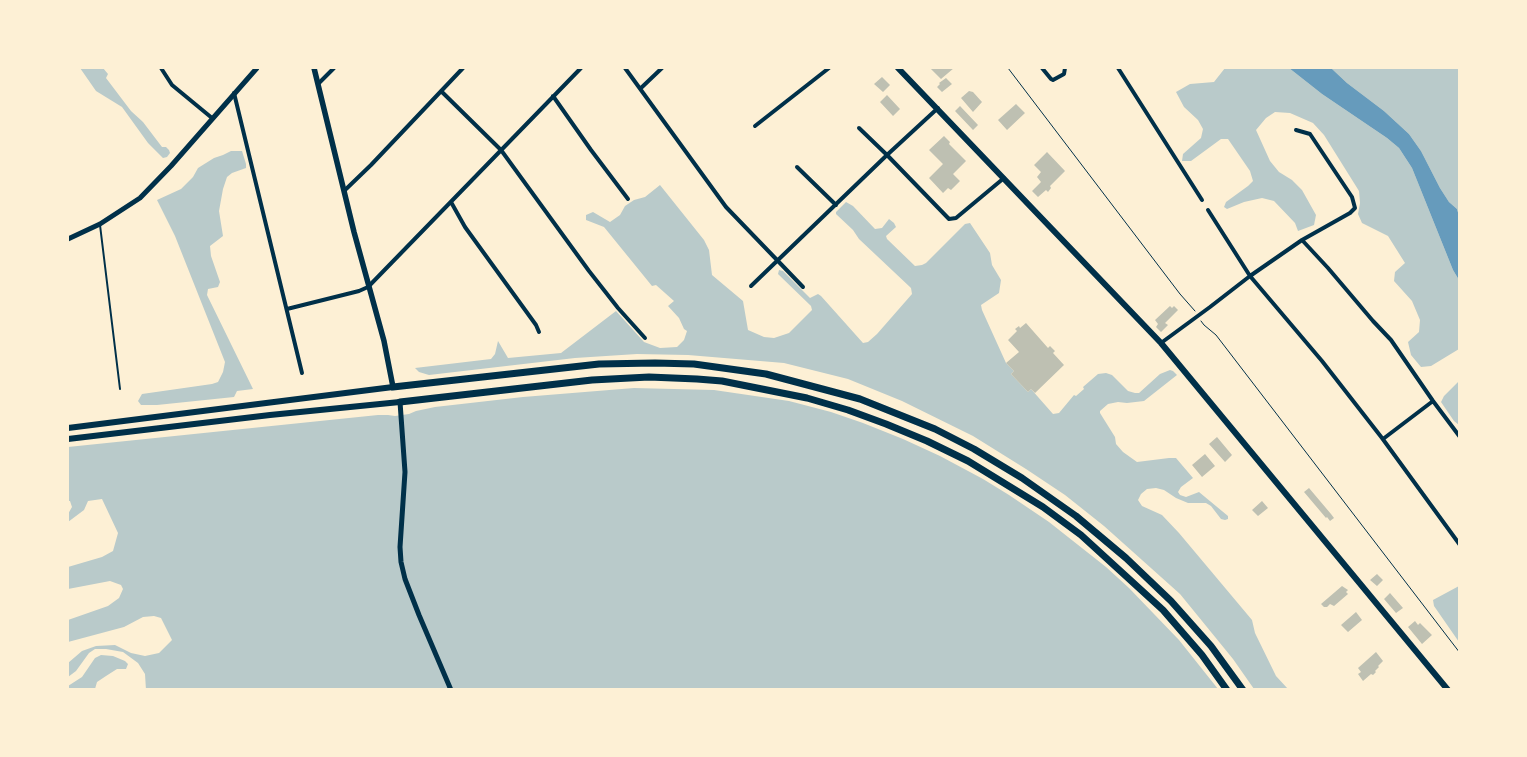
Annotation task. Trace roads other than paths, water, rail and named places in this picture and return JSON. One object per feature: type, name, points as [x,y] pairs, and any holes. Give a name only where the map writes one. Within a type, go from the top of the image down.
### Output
[{"type":"highway","points":[[898,68],[1161,343],[1448,690]]},
{"type":"highway","points":[[68,428],[393,387],[599,364],[694,364],[766,374],[860,399],[935,429],[974,449],[1022,478],[1076,516],[1126,558],[1171,601],[1210,646],[1243,690]]},
{"type":"highway","points":[[68,441],[270,415],[592,380],[649,377],[698,378],[807,398],[848,410],[918,438],[968,461],[1043,507],[1081,535],[1163,610],[1202,655],[1227,690]]},
{"type":"main road","points":[[314,68],[368,287],[384,342],[393,387]]},
{"type":"street","points":[[161,68],[172,85],[212,118]]},
{"type":"street","points":[[68,239],[100,224],[140,198],[257,68]]},
{"type":"street","points":[[318,84],[334,68]]},
{"type":"street","points":[[344,191],[366,171],[463,68]]},
{"type":"street","points":[[287,309],[368,287],[581,68]]},
{"type":"street","points":[[625,68],[718,196],[750,234],[803,288]]},
{"type":"street","points":[[640,88],[662,68]]},
{"type":"street","points":[[755,126],[829,68]]},
{"type":"street","points":[[1042,68],[1053,80],[1064,74],[1065,68]]},
{"type":"street","points":[[1118,68],[1202,200]]},
{"type":"street","points":[[441,91],[501,150],[589,271],[645,338]]},
{"type":"street","points":[[234,93],[302,373]]},
{"type":"street","points":[[553,96],[628,199]]},
{"type":"street","points":[[752,286],[938,108]]},
{"type":"street","points":[[858,128],[887,155],[945,217],[951,220],[956,218],[1004,178]]},
{"type":"street","points":[[1161,343],[1250,276],[1302,240],[1350,213],[1355,208],[1352,197],[1310,134],[1296,130]]},
{"type":"street","points":[[797,167],[836,205]]},
{"type":"street","points":[[451,202],[465,227],[536,325],[539,332]]},
{"type":"street","points":[[1208,210],[1250,276],[1322,361],[1383,439],[1460,545]]},
{"type":"street","points":[[1302,240],[1372,321],[1391,340],[1433,402],[1460,437]]},
{"type":"street","points":[[400,402],[406,472],[400,547],[401,562],[405,579],[419,615],[451,690]]},
{"type":"street","points":[[1383,439],[1433,402]]},
{"type":"lane","points":[[100,224],[120,389]]},
{"type":"water","points":[[1289,68],[1331,68],[1409,134],[1421,151],[1440,188],[1449,202],[1457,209],[1459,216],[1459,280],[1453,270],[1412,168],[1399,148],[1322,94]]}]
